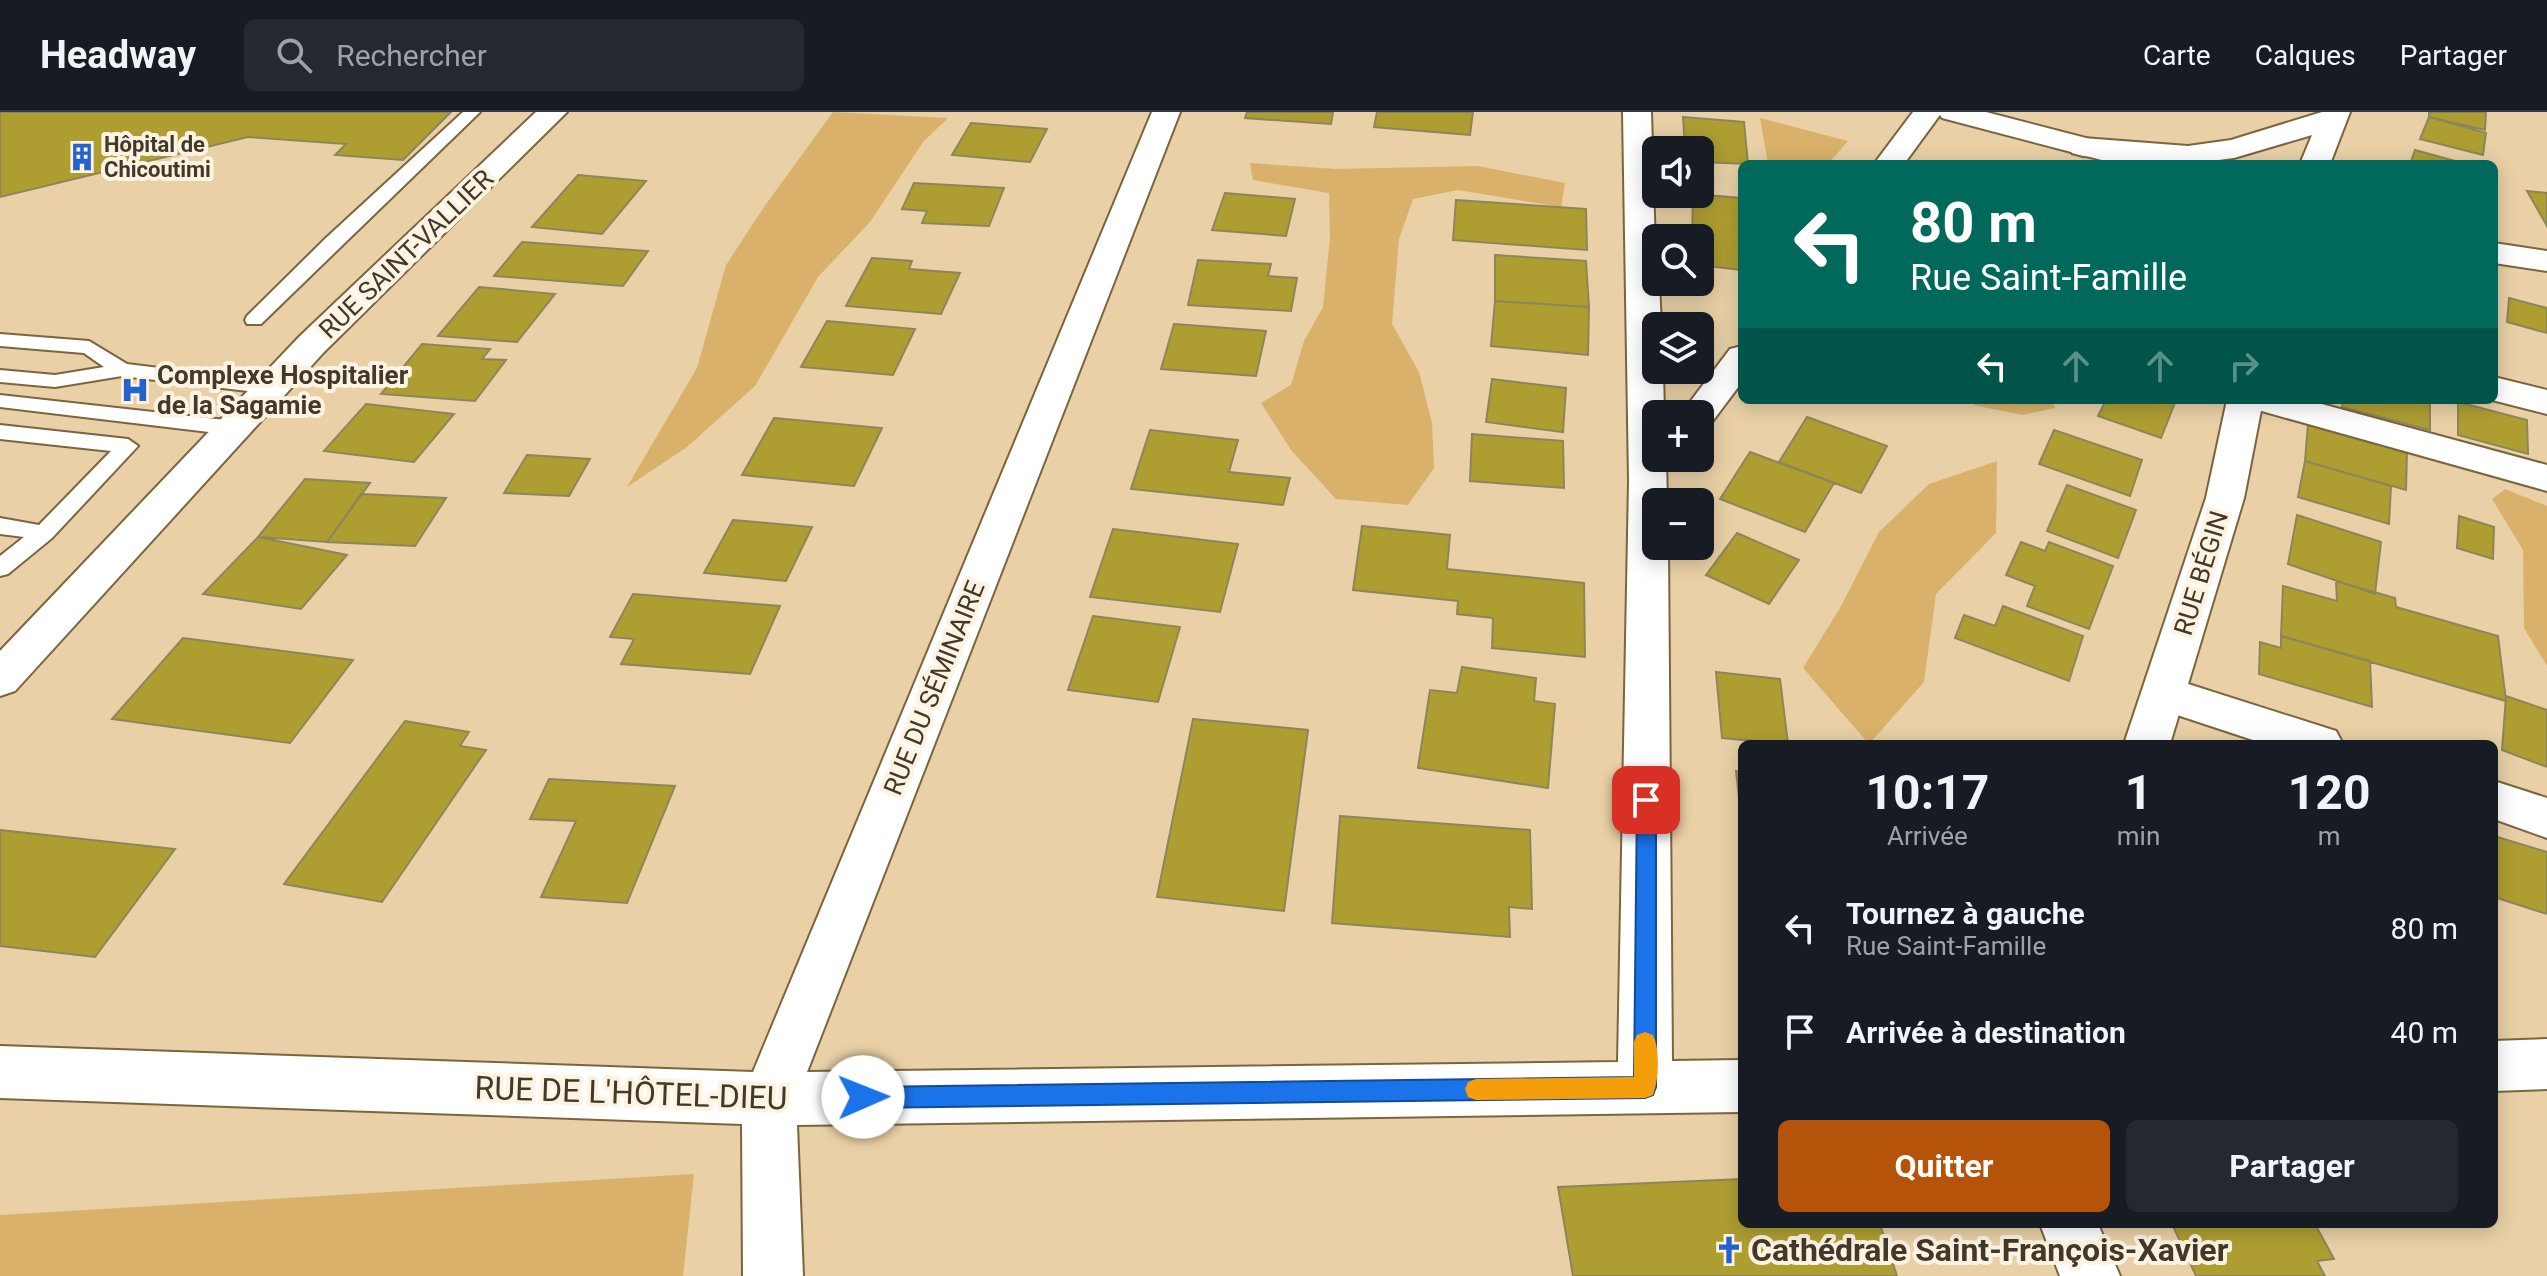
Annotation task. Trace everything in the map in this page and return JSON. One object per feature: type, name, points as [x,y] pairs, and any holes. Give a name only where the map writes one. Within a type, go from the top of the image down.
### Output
[{"type":"street","name":"RUE SAINT-VALLIER","points":[[0,679],[312,344],[553,112]]},
{"type":"street","name":"RUE DU SÉMINAIRE","points":[[773,1276],[769,1099],[1166,112]]},
{"type":"street","points":[[1637,112],[1653,400]]},
{"type":"street","points":[[1892,160],[1928,112]]},
{"type":"street","points":[[1952,112],[2136,160]]},
{"type":"street","points":[[2083,147],[2188,155],[2234,149],[2334,116]]},
{"type":"street","points":[[2317,160],[2334,116]]},
{"type":"street","points":[[2498,254],[2547,261]]},
{"type":"street","points":[[1710,400],[1738,362]]},
{"type":"street","points":[[2498,390],[2547,402]]},
{"type":"street","name":"RUE BÉGIN","points":[[2148,740],[2225,498],[2244,404]]},
{"type":"street","points":[[2279,404],[2547,478]]},
{"type":"street","points":[[1645,1087],[1657,472]]},
{"type":"street","points":[[2163,693],[2308,740]]},
{"type":"street","points":[[2498,801],[2547,818]]},
{"type":"street","points":[[2498,1066],[2547,1064]]},
{"type":"street","name":"RUE DE L'HÔTEL-DIEU","points":[[0,1072],[769,1099],[1738,1086]]},
{"type":"street","points":[[2071,1228],[2090,1276]]},
{"type":"lane","points":[[254,320],[332,242],[472,112]]},
{"type":"lane","points":[[0,340],[89,347],[122,370]]},
{"type":"lane","points":[[0,376],[55,381],[122,370],[272,388]]},
{"type":"lane","points":[[0,401],[234,428]]},
{"type":"lane","points":[[0,432],[128,446],[44,533],[0,568]]},
{"type":"lane","points":[[0,526],[44,533]]},
{"type":"shaded area","points":[[833,112],[948,118],[923,142],[870,222],[818,277],[755,386],[687,447],[627,487],[697,368],[726,265]]},
{"type":"shaded area","points":[[1760,118],[1848,141],[1831,160],[1767,160]]},
{"type":"shaded area","points":[[1250,163],[1336,169],[1478,166],[1565,183],[1561,207],[1458,190],[1413,199],[1399,239],[1392,324],[1419,372],[1432,423],[1434,468],[1408,505],[1336,499],[1291,450],[1261,403],[1291,385],[1304,341],[1323,307],[1330,237],[1329,193],[1253,180]]},
{"type":"shaded area","points":[[2054,404],[2055,408],[2023,415],[1973,405]]},
{"type":"shaded area","points":[[1997,461],[1996,533],[1936,594],[1924,682],[1873,740],[1866,740],[1803,668],[1840,608],[1879,532],[1929,484]]},
{"type":"shaded area","points":[[2505,489],[2547,506],[2547,666],[2524,628],[2523,550],[2492,499]]},
{"type":"shaded area","points":[[694,1174],[683,1276],[0,1276],[0,1215]]},
{"type":"building","name":"Hôpital de Chicoutimi","points":[[0,112],[451,112],[403,160],[335,155],[346,144],[248,137],[0,197]]},
{"type":"building","points":[[1247,112],[1333,112],[1331,124],[1245,118]]},
{"type":"building","points":[[1377,112],[1473,112],[1470,135],[1374,127]]},
{"type":"building","points":[[2429,112],[2486,112],[2485,130],[2429,117]]},
{"type":"building","points":[[1683,117],[1744,122],[1748,160],[1738,160],[1738,164],[1714,163],[1714,136],[1684,136]]},
{"type":"building","points":[[2429,117],[2486,133],[2483,155],[2420,139]]},
{"type":"building","points":[[971,123],[1047,129],[1030,162],[952,155]]},
{"type":"building","points":[[2415,150],[2451,160],[2411,160]]},
{"type":"building","points":[[578,175],[646,181],[602,234],[532,227]]},
{"type":"building","points":[[914,183],[1004,188],[989,226],[922,223],[927,211],[902,209]]},
{"type":"building","points":[[2527,191],[2547,193],[2547,226]]},
{"type":"building","points":[[1225,193],[1295,199],[1286,236],[1212,230]]},
{"type":"building","points":[[1714,196],[1738,198],[1738,270],[1714,267],[1714,224],[1692,224],[1693,208],[1714,208]]},
{"type":"building","points":[[1456,200],[1586,209],[1587,250],[1453,240]]},
{"type":"building","points":[[522,242],[648,251],[623,286],[494,276]]},
{"type":"building","points":[[1495,255],[1586,261],[1589,307],[1495,301]]},
{"type":"building","points":[[872,258],[912,261],[909,269],[960,273],[941,314],[846,306]]},
{"type":"building","points":[[1198,260],[1271,264],[1268,276],[1297,278],[1291,311],[1188,305]]},
{"type":"building","points":[[479,287],[555,294],[517,342],[438,336]]},
{"type":"building","points":[[2509,298],[2547,308],[2547,333],[2507,322]]},
{"type":"building","points":[[1495,301],[1589,307],[1588,355],[1491,346]]},
{"type":"building","points":[[827,321],[915,329],[893,375],[801,367]]},
{"type":"building","points":[[1174,324],[1266,331],[1256,376],[1161,369]]},
{"type":"building","points":[[422,344],[490,349],[482,359],[506,360],[475,401],[381,394]]},
{"type":"building","points":[[1492,379],[1566,388],[1563,432],[1486,422]]},
{"type":"building","points":[[366,404],[454,414],[414,462],[324,451]]},
{"type":"building","points":[[2104,404],[2174,404],[2161,438],[2098,416]]},
{"type":"building","points":[[2342,404],[2430,404],[2430,430],[2342,407]]},
{"type":"building","points":[[2458,404],[2527,420],[2528,454],[2458,435]]},
{"type":"building","points":[[1807,417],[1887,446],[1861,493],[1779,462]]},
{"type":"building","points":[[774,418],[882,428],[854,486],[742,475]]},
{"type":"building","points":[[2308,424],[2407,452],[2406,490],[2305,461]]},
{"type":"building","points":[[1150,430],[1238,440],[1229,472],[1290,478],[1283,505],[1131,489]]},
{"type":"building","points":[[2054,430],[2142,460],[2130,496],[2039,464]]},
{"type":"building","points":[[1472,434],[1563,441],[1564,488],[1470,481]]},
{"type":"building","points":[[1750,452],[1834,483],[1805,532],[1720,499]]},
{"type":"building","points":[[527,455],[590,459],[569,496],[504,493]]},
{"type":"building","points":[[2305,461],[2391,486],[2389,524],[2298,497]]},
{"type":"building","points":[[305,479],[370,483],[327,542],[258,537]]},
{"type":"building","points":[[2067,485],[2136,510],[2118,558],[2047,531]]},
{"type":"building","points":[[361,494],[446,498],[415,546],[327,542]]},
{"type":"building","points":[[2297,515],[2381,542],[2375,594],[2288,564]]},
{"type":"building","points":[[2459,516],[2494,527],[2493,559],[2457,548]]},
{"type":"building","points":[[733,520],[812,527],[786,581],[704,573]]},
{"type":"building","points":[[1362,526],[1450,535],[1447,569],[1584,583],[1585,657],[1492,648],[1493,618],[1457,614],[1458,601],[1353,590]]},
{"type":"building","points":[[1113,529],[1238,544],[1220,612],[1090,597]]},
{"type":"building","points":[[1737,533],[1799,560],[1769,604],[1706,575]]},
{"type":"building","points":[[258,537],[347,555],[301,609],[203,594]]},
{"type":"building","points":[[2021,542],[2045,551],[2049,542],[2113,566],[2089,629],[2027,606],[2035,586],[2006,575]]},
{"type":"building","points":[[2336,581],[2395,598],[2396,607],[2498,636],[2506,701],[2281,636],[2283,586],[2337,601]]},
{"type":"building","points":[[633,594],[780,606],[750,674],[621,664],[634,639],[610,637]]},
{"type":"building","points":[[2003,606],[2083,636],[2069,681],[1955,638],[1964,615],[1995,626]]},
{"type":"building","points":[[1093,616],[1180,627],[1158,702],[1068,690]]},
{"type":"building","points":[[2281,636],[2370,661],[2372,707],[2259,674],[2260,642],[2281,648]]},
{"type":"building","points":[[183,638],[353,660],[290,743],[112,719]]},
{"type":"building","points":[[1462,667],[1536,678],[1534,701],[1555,704],[1548,788],[1418,768],[1430,690],[1457,693]]},
{"type":"building","points":[[1716,672],[1780,679],[1788,740],[1722,738]]},
{"type":"building","points":[[2506,696],[2547,710],[2547,767],[2502,750]]},
{"type":"building","points":[[1193,719],[1308,730],[1284,911],[1157,897]]},
{"type":"building","points":[[405,721],[469,732],[460,746],[486,750],[382,902],[284,884]]},
{"type":"building","points":[[549,779],[675,786],[627,903],[541,897],[576,821],[530,819]]},
{"type":"building","points":[[1340,816],[1530,830],[1532,909],[1509,907],[1510,937],[1332,923]]},
{"type":"building","points":[[0,830],[175,849],[95,957],[0,946]]},
{"type":"building","points":[[2498,837],[2547,852],[2547,914],[2498,898]]},
{"type":"building","name":"Cathédrale Saint-François-Xavier","points":[[1738,1179],[1738,1228],[1881,1228],[1897,1276],[1573,1276],[1558,1187]]},
{"type":"building","points":[[2174,1228],[2317,1228],[2334,1259],[2317,1261],[2325,1276],[2196,1276]]},
{"type":"slow traffic","points":[[1476,1089],[1645,1087],[1645,1042]]},
{"type":"place","name":"Hôpital de Chicoutimi","points":[[82,157]]},
{"type":"place","name":"Complexe Hospitalier de la Sagamie","points":[[135,390]]},
{"type":"place","name":"Cathédrale Saint-François-Xavier","points":[[1729,1250]]},
{"type":"route","points":[[863,1097],[1645,1087],[1646,800]]}]
